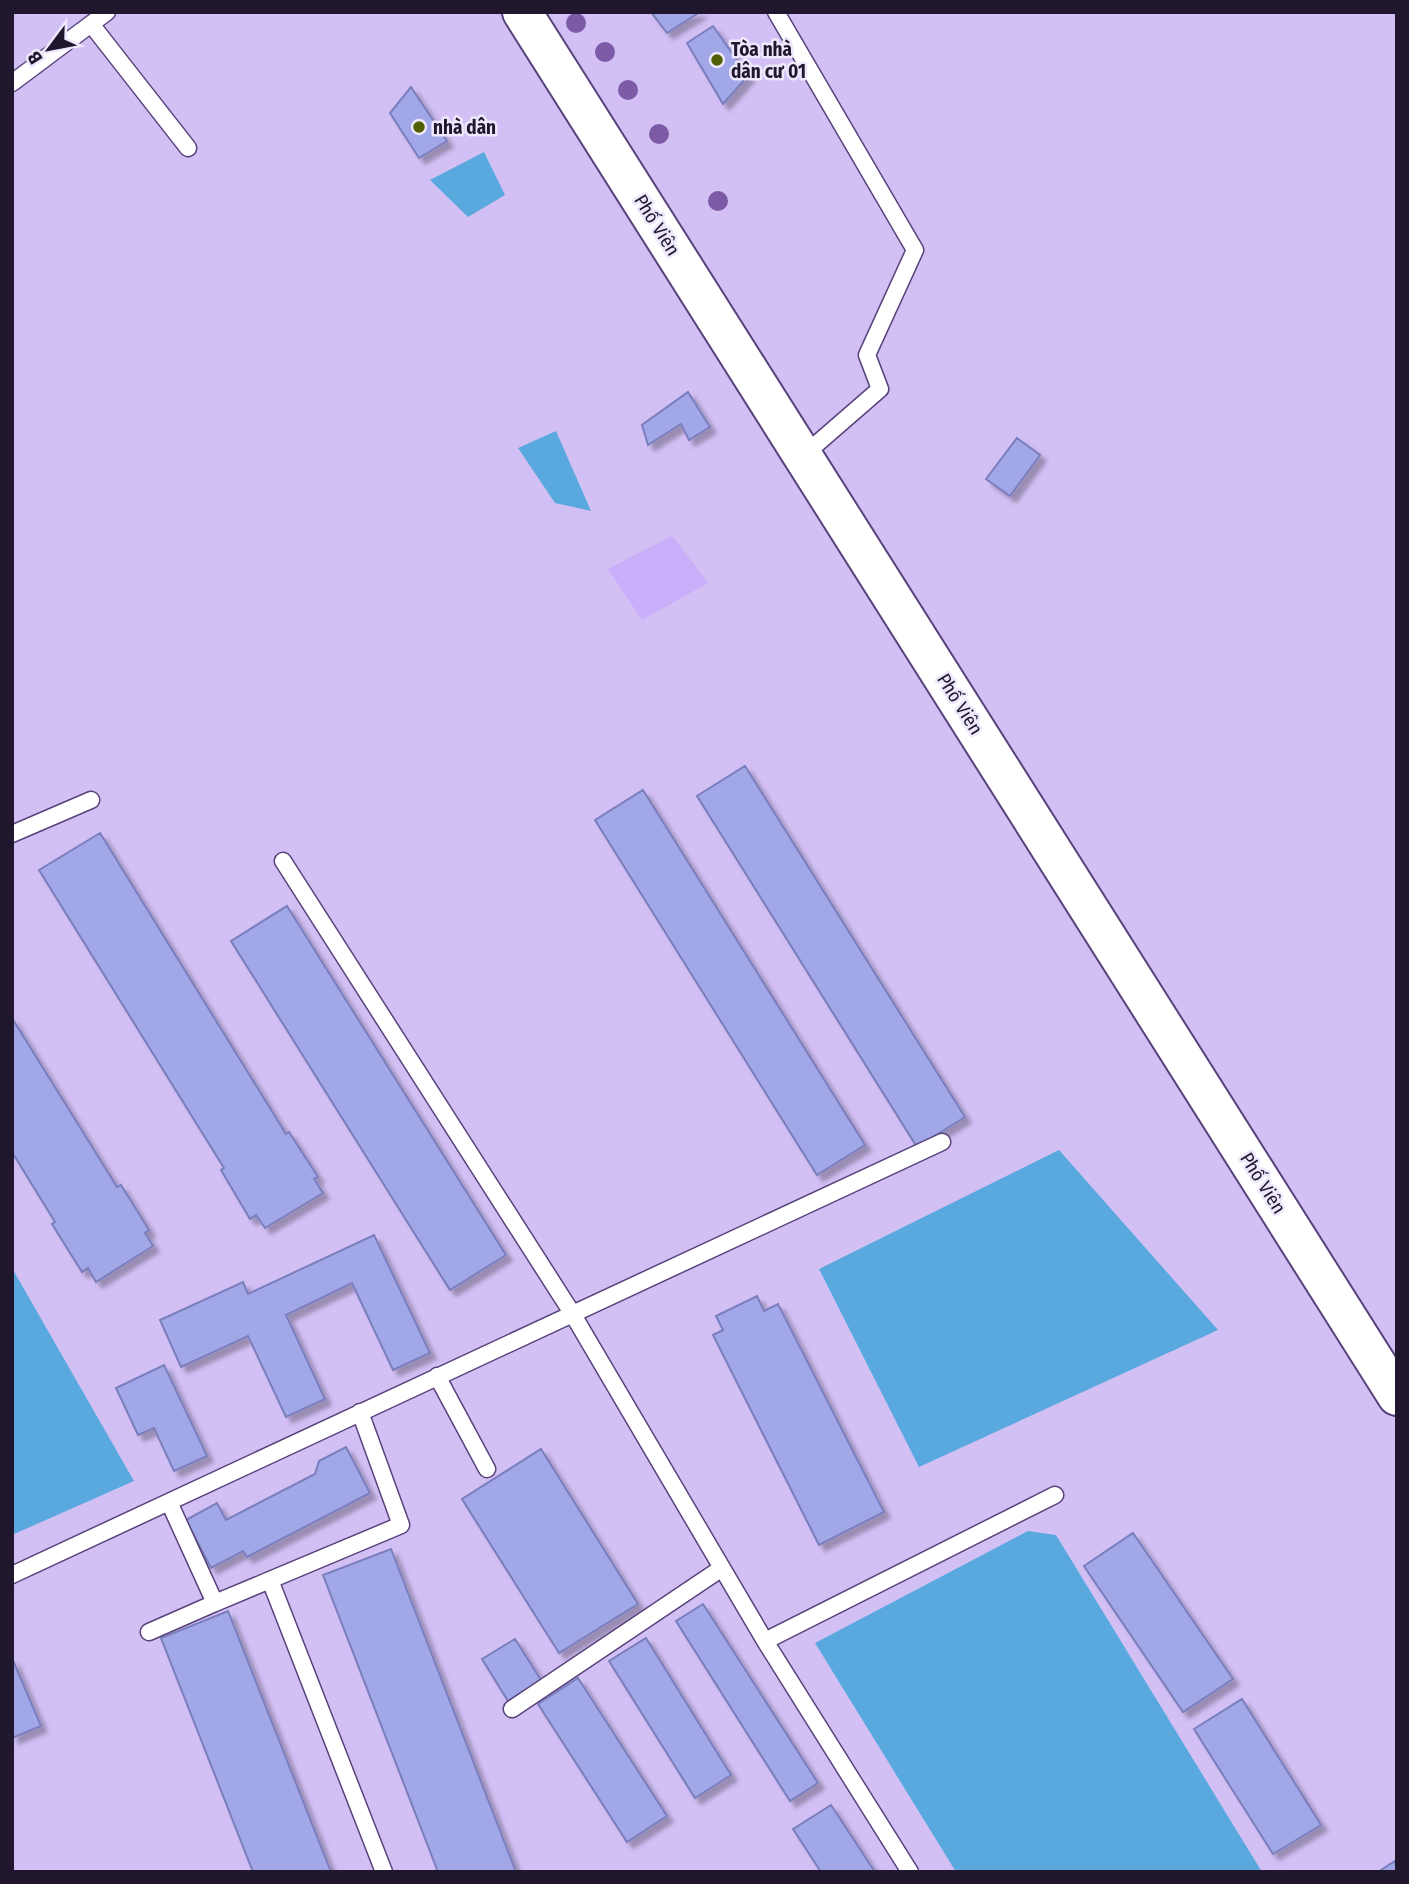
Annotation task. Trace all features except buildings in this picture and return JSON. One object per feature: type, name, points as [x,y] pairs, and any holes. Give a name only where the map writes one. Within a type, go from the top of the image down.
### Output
[{"type":"street","name":"Phố Viên","points":[[522,12],[1397,1396]]},
{"type":"lane","points":[[12,83],[107,12]]},
{"type":"lane","points":[[776,12],[915,250],[867,355],[880,389],[804,455]]},
{"type":"lane","points":[[91,24],[188,148]]},
{"type":"lane","points":[[12,834],[91,800]]},
{"type":"lane","points":[[284,860],[572,1313],[765,1641],[910,1872]]},
{"type":"lane","points":[[12,1576],[942,1142]]},
{"type":"lane","points":[[437,1376],[487,1469]]},
{"type":"lane","points":[[149,1632],[401,1525],[360,1412]]},
{"type":"lane","points":[[765,1641],[1055,1495]]},
{"type":"lane","points":[[169,1502],[215,1603]]},
{"type":"lane","points":[[512,1709],[722,1568]]},
{"type":"lane","points":[[270,1580],[384,1872]]},
{"type":"shaded area","points":[[672,536],[708,583],[642,620],[608,569]]},
{"type":"water","points":[[484,152],[505,195],[468,217],[430,180]]},
{"type":"water","points":[[556,431],[591,511],[555,503],[518,448]]},
{"type":"water","points":[[1059,1150],[1218,1330],[919,1467],[819,1269]]},
{"type":"water","points":[[12,1268],[134,1481],[12,1535]]},
{"type":"water","points":[[1028,1531],[1056,1535],[1262,1872],[956,1872],[815,1643]]},
{"type":"place","name":"Tòa nhà dân cư 01","points":[[717,60]]},
{"type":"place","name":"nhà dân","points":[[419,127]]}]
